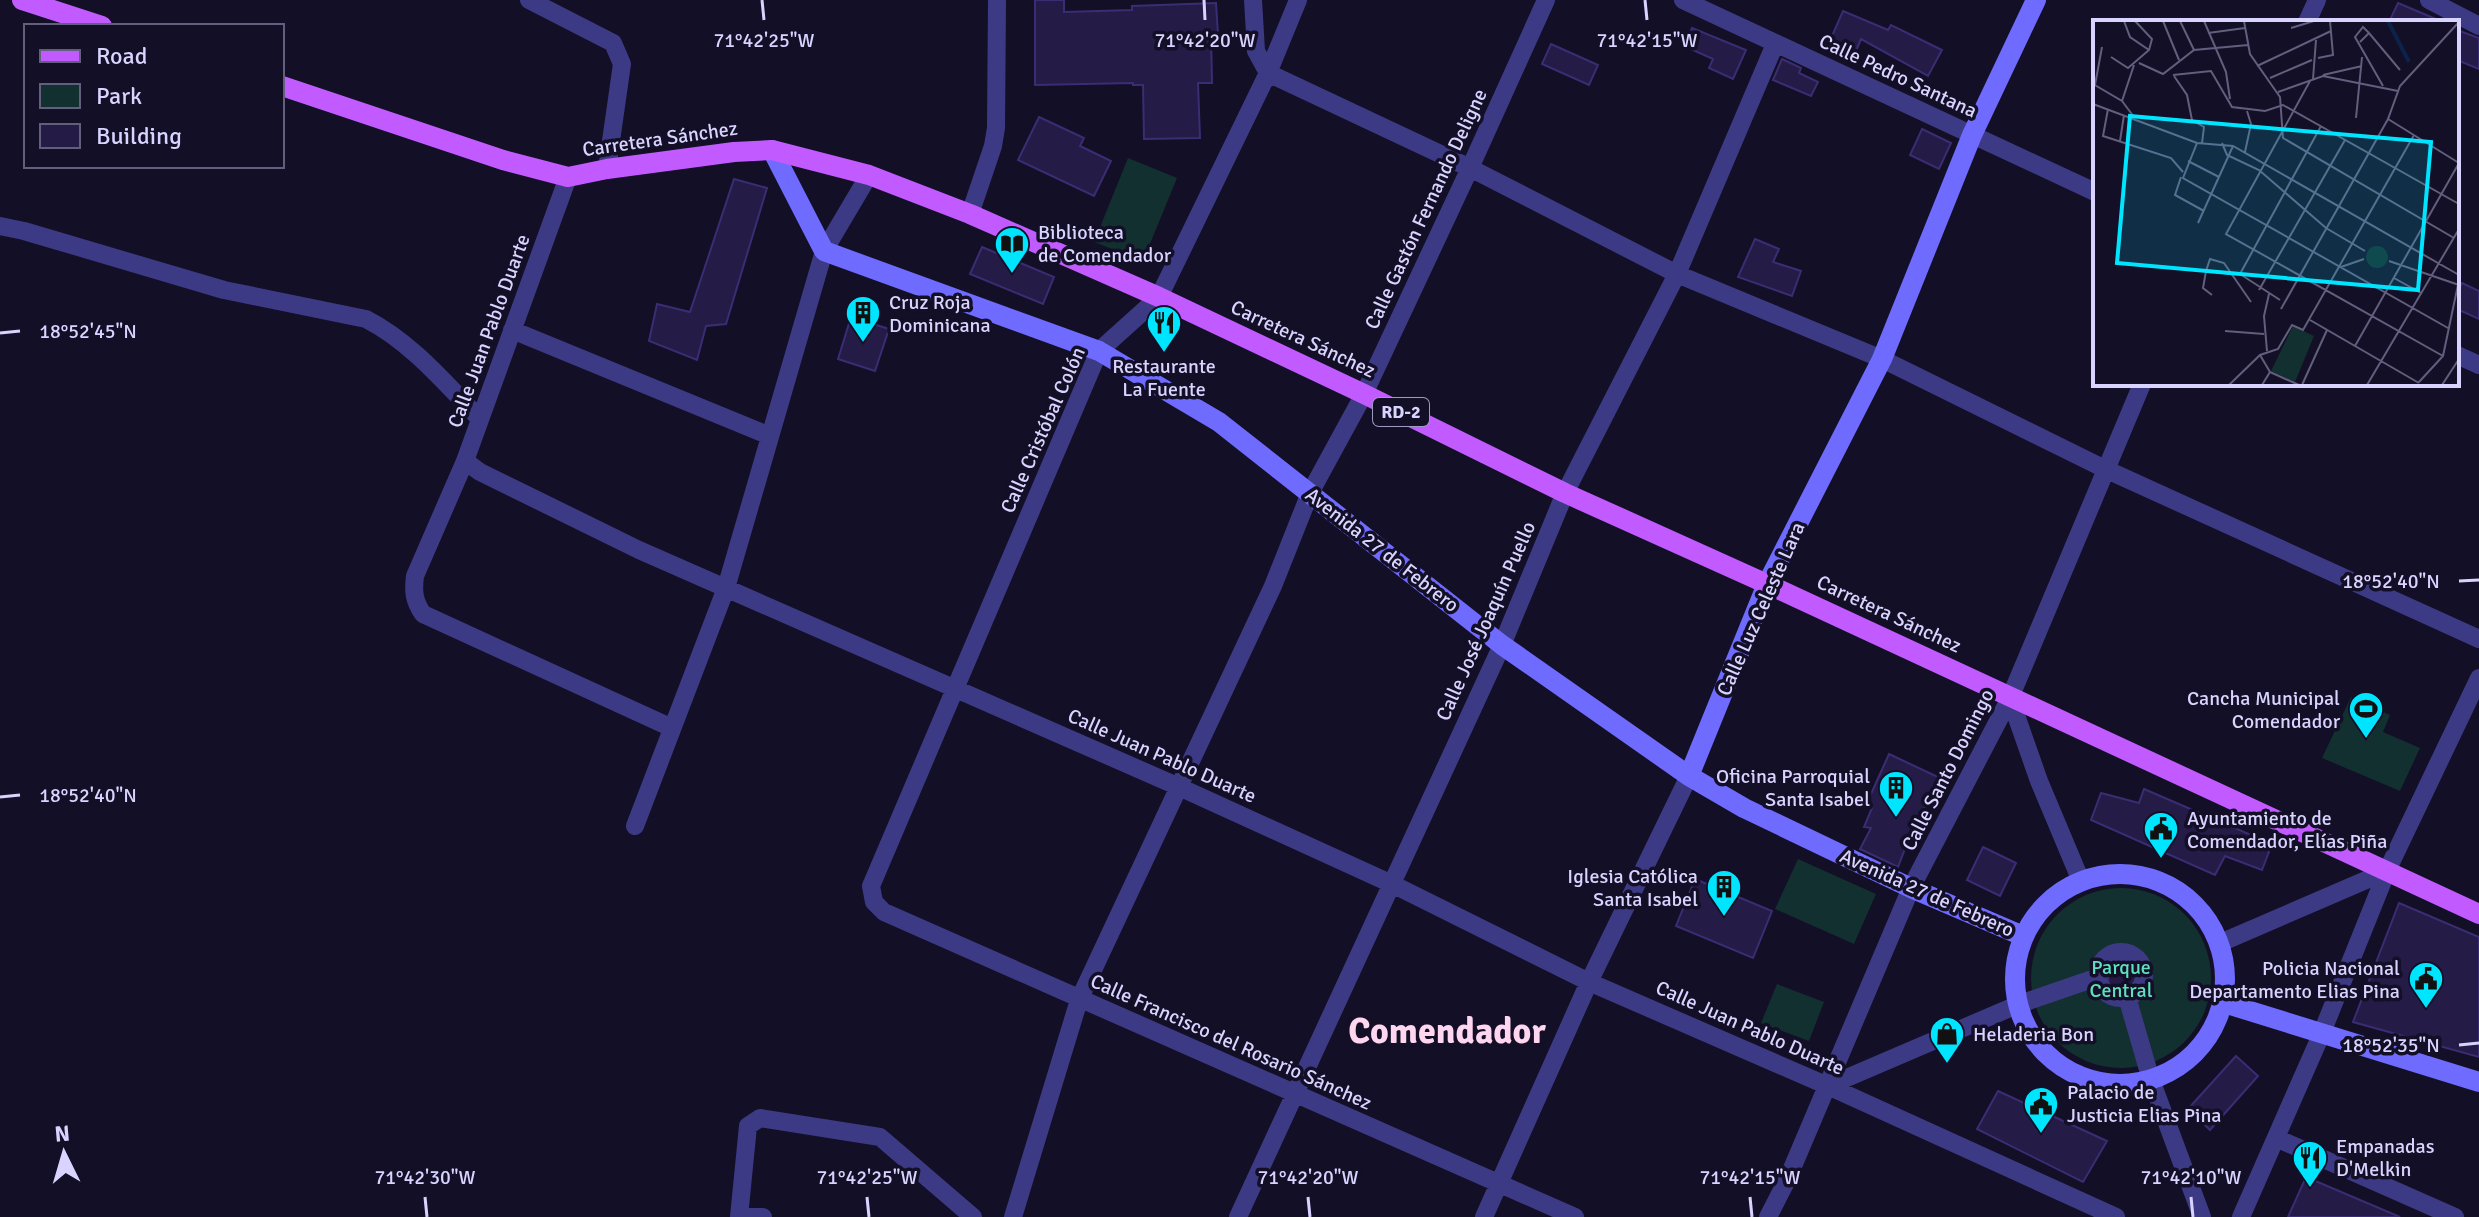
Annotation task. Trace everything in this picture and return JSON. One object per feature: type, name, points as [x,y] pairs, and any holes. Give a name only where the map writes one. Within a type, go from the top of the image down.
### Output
[{"type":"main road","points":[[33,2],[96,24]]},
{"type":"main road","name":"Carretera Sánchez","points":[[284,87],[503,160],[568,177],[734,152],[772,150],[869,175],[970,214],[1159,297],[1565,493],[2479,914]]},
{"type":"street","points":[[529,0],[613,43],[622,64],[607,169]]},
{"type":"street","points":[[970,214],[996,128],[997,0]]},
{"type":"street","points":[[1253,0],[1256,51],[1268,73],[1470,168],[1677,274],[1882,359],[2105,469],[2479,639]]},
{"type":"street","name":"Calle Cristóbal Colón","points":[[874,902],[871,886],[1099,351],[1159,297],[1268,73],[1298,0]]},
{"type":"street","name":"Calle Gastón Fernando Deligne","points":[[1013,1217],[1079,1000],[1273,586],[1310,493],[1364,394],[1546,0]]},
{"type":"street","name":"Calle Pedro Santana","points":[[1683,0],[2093,191]]},
{"type":"street","name":"Calle Luz Celeste Lara","points":[[1484,1217],[1589,982],[1689,776],[1767,584],[1882,359],[1972,135],[2036,0]]},
{"type":"street","points":[[2308,20],[2317,0]]},
{"type":"street","points":[[2429,0],[2479,26]]},
{"type":"street","name":"Calle José Joaquín Puello","points":[[1238,1217],[1297,1095],[1502,645],[1565,493],[1677,274],[1775,44]]},
{"type":"street","points":[[772,150],[824,251]]},
{"type":"street","points":[[635,826],[726,588],[824,251],[869,175]]},
{"type":"street","name":"Calle Juan Pablo Duarte","points":[[568,177],[465,461],[480,472],[626,543],[1392,884],[1589,982],[2116,1217]]},
{"type":"street","points":[[0,226],[224,290],[366,319],[419,357],[480,419]]},
{"type":"street","name":"Avenida 27 de Febrero","points":[[824,251],[1099,351],[1219,422],[1502,645],[1689,776],[1744,808],[1911,888],[2023,936]]},
{"type":"street","points":[[512,330],[770,436]]},
{"type":"street","points":[[2459,356],[2479,365]]},
{"type":"street","name":"Calle Santo Domingo","points":[[1768,1217],[1828,1086],[1911,888],[2010,698],[2141,386]]},
{"type":"street","points":[[465,461],[415,576],[413,592],[423,614],[672,728]]},
{"type":"street","points":[[2241,1217],[2321,1035],[2387,871],[2479,678]]},
{"type":"street","points":[[2010,698],[2039,781],[2081,881]]},
{"type":"street","points":[[2220,943],[2387,871]]},
{"type":"street","points":[[2114,873],[2148,876],[2179,890],[2204,914],[2220,943],[2227,973],[2224,1003],[2214,1029],[2198,1051],[2176,1069],[2151,1080],[2117,1085],[2083,1078],[2053,1061],[2031,1036],[2017,1005],[2014,970],[2023,936],[2037,913],[2057,894],[2081,881],[2114,873]]},
{"type":"street","name":"Calle Francisco del Rosario Sánchez","points":[[874,902],[884,912],[1079,1000],[1575,1217]]},
{"type":"street","points":[[2120,952],[2136,957],[2144,972],[2144,980],[2134,994],[2127,997],[2110,996],[2098,977],[2101,963],[2111,954],[2120,952]]},
{"type":"street","points":[[1828,1086],[2017,1005],[2098,977]]},
{"type":"street","points":[[2127,997],[2151,1080],[2202,1217]]},
{"type":"street","points":[[2224,1003],[2479,1082]]},
{"type":"street","points":[[739,1217],[748,1126],[760,1118],[880,1137],[973,1217]]},
{"type":"street","points":[[2276,1138],[2455,1217]]},
{"type":"street","points":[[747,1217],[763,1217]]},
{"type":"green space","points":[[1128,158],[1177,178],[1143,261],[1094,242]]},
{"type":"green space","name":"Cancha Municipal Comendador","points":[[2351,697],[2390,715],[2383,732],[2420,748],[2400,791],[2322,758]]},
{"type":"green space","points":[[1798,859],[1876,894],[1854,944],[1775,909]]},
{"type":"green space","name":"Parque Central","points":[[2121,888],[2156,895],[2185,914],[2204,943],[2211,978],[2204,1013],[2185,1042],[2156,1061],[2121,1068],[2086,1061],[2057,1042],[2038,1013],[2031,978],[2038,943],[2057,914],[2086,895]]},
{"type":"green space","points":[[1777,984],[1824,1002],[1809,1041],[1761,1023]]},
{"type":"building","points":[[1035,0],[1064,0],[1064,12],[1216,3],[1218,35],[1211,35],[1212,83],[1198,83],[1200,138],[1144,139],[1143,85],[1035,85]]},
{"type":"building","points":[[2398,3],[2438,20],[2390,20]]},
{"type":"building","points":[[1843,11],[1888,30],[1891,25],[1942,50],[1928,76],[1861,39],[1854,56],[1828,45]]},
{"type":"building","points":[[1692,28],[1746,50],[1733,79],[1709,68],[1713,59],[1684,46]]},
{"type":"building","points":[[2459,31],[2479,38],[2479,69],[2459,61]]},
{"type":"building","points":[[1551,44],[1598,65],[1589,85],[1542,64]]},
{"type":"building","points":[[1782,59],[1801,68],[1799,73],[1818,82],[1811,96],[1773,80]]},
{"type":"building","points":[[1039,117],[1084,138],[1080,146],[1111,161],[1094,196],[1018,160]]},
{"type":"building","points":[[1922,129],[1951,143],[1939,169],[1910,155]]},
{"type":"building","points":[[734,179],[767,188],[726,324],[706,326],[697,360],[649,341],[657,304],[690,312]]},
{"type":"building","points":[[1755,239],[1779,249],[1773,262],[1801,271],[1792,296],[1738,277]]},
{"type":"building","name":"Biblioteca de Comendador","points":[[982,247],[1054,277],[1043,304],[970,274]]},
{"type":"building","points":[[2462,283],[2479,291],[2479,319],[2459,310]]},
{"type":"building","name":"Cruz Roja Dominicana","points":[[851,317],[889,329],[875,371],[838,359]]},
{"type":"building","points":[[1889,754],[1940,778],[1924,809],[1928,811],[1914,840],[1910,836],[1898,867],[1860,849],[1871,828],[1864,827],[1872,808],[1866,805]]},
{"type":"building","points":[[2144,789],[2272,844],[2262,870],[2225,856],[2215,875],[2091,820],[2101,793],[2139,803]]},
{"type":"building","points":[[1983,847],[2016,863],[2000,896],[1967,880]]},
{"type":"building","name":"Iglesia Católica Santa Isabel","points":[[1695,879],[1772,911],[1753,958],[1676,926]]},
{"type":"building","points":[[2399,903],[2479,937],[2479,1057],[2353,1022]]},
{"type":"building","points":[[2123,958],[2134,962],[2138,975],[2133,987],[2109,987],[2107,970],[2110,962]]},
{"type":"building","points":[[2236,1056],[2258,1076],[2210,1130],[2188,1109]]},
{"type":"building","name":"Palacio de Justicia Elias Pina","points":[[1998,1091],[2107,1141],[2083,1182],[1977,1129]]},
{"type":"building","points":[[2306,1177],[2400,1217],[2288,1217]]},
{"type":"place","name":"Biblioteca de Comendador","points":[[1012,275]]},
{"type":"place","name":"Cruz Roja Dominicana","points":[[863,344]]},
{"type":"place","name":"Restaurante La Fuente","points":[[1164,354]]},
{"type":"place","name":"Cancha Municipal Comendador","points":[[2366,740]]},
{"type":"place","name":"Oficina Parroquial Santa Isabel","points":[[1896,819]]},
{"type":"place","name":"Ayuntamiento de Comendador, Elías Piña","points":[[2161,860]]},
{"type":"place","name":"Iglesia Católica Santa Isabel","points":[[1724,918]]},
{"type":"place","name":"Policia Nacional Departamento Elias Pina","points":[[2426,1010]]},
{"type":"place","name":"Heladeria Bon","points":[[1947,1065]]},
{"type":"place","name":"Palacio de Justicia Elias Pina","points":[[2041,1135]]},
{"type":"place","name":"Empanadas D'Melkin","points":[[2310,1189]]},
{"type":"district","name":"Comendador","points":[[1447,1031]]}]
